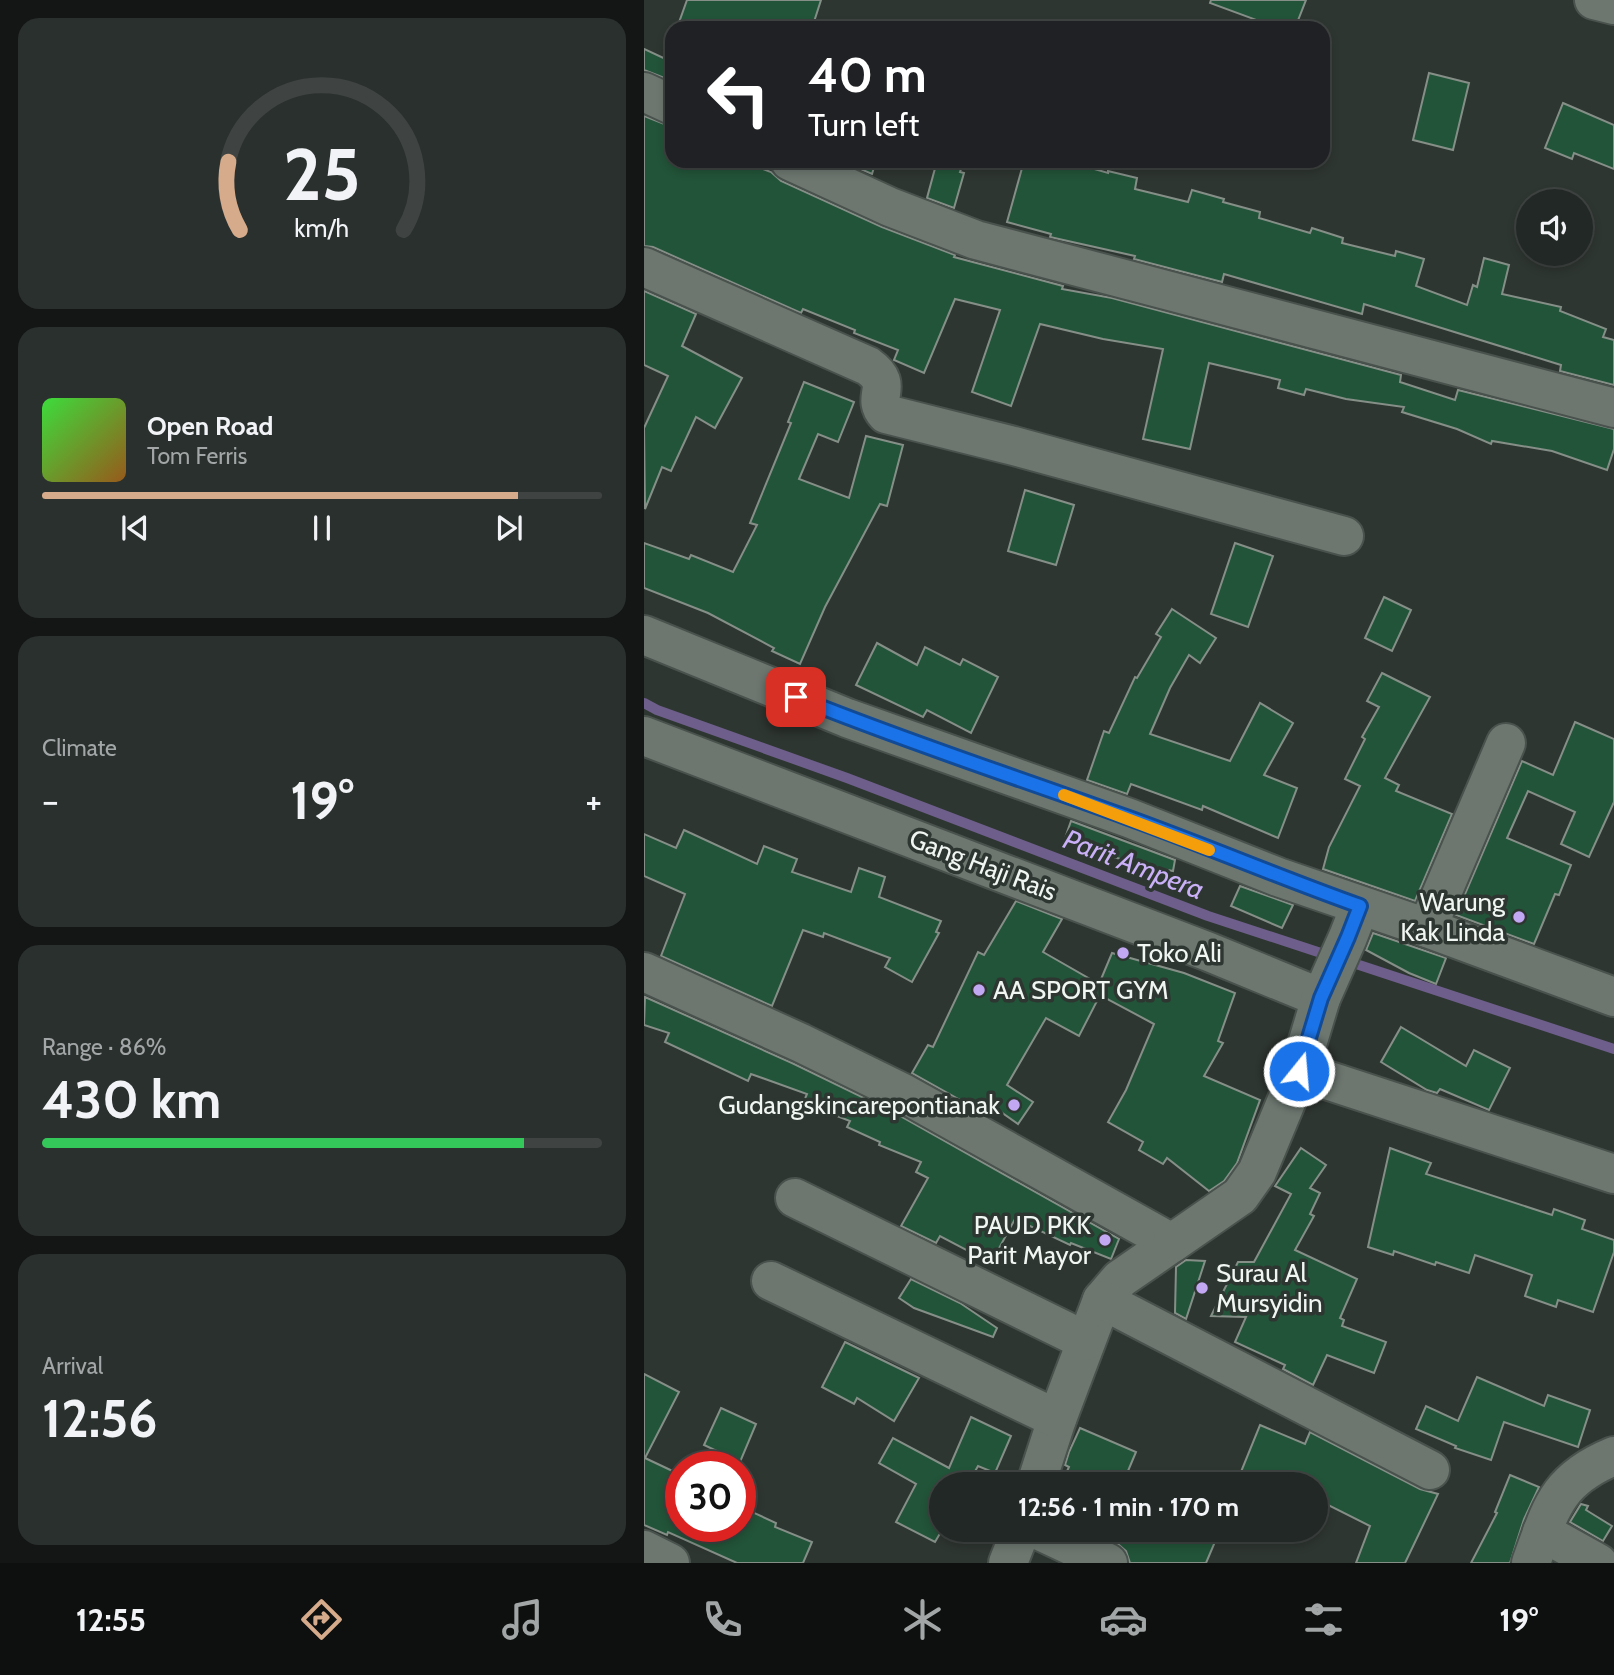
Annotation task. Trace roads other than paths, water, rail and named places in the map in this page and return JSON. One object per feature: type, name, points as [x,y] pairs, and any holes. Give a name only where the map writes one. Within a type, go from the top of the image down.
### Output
[{"type":"street","points":[[1594,0],[1614,5]]},
{"type":"street","points":[[644,92],[665,102]]},
{"type":"street","points":[[805,168],[901,212],[976,240],[1614,408]]},
{"type":"street","points":[[644,267],[868,366],[880,374],[883,381],[880,400],[881,409],[886,414],[1344,536]]},
{"type":"street","points":[[644,635],[847,718],[1129,818],[1278,877],[1354,922],[1427,928],[1614,997]]},
{"type":"street","name":"Gang Haji Rais","points":[[644,736],[1196,947],[1325,990]]},
{"type":"street","points":[[1427,928],[1506,743]]},
{"type":"street","points":[[1040,1472],[1056,1419],[1102,1300],[1120,1279],[1240,1196],[1257,1172],[1299,1071],[1325,990],[1354,922]]},
{"type":"street","points":[[644,972],[801,1043],[903,1093],[1172,1242]]},
{"type":"street","points":[[1299,1071],[1614,1174]]},
{"type":"street","points":[[795,1198],[1086,1341]]},
{"type":"street","points":[[771,1281],[1056,1419]]},
{"type":"street","points":[[1102,1300],[1430,1470]]},
{"type":"street","points":[[1598,1563],[1537,1548],[1557,1497],[1571,1480],[1614,1456]]},
{"type":"street","points":[[1008,1563],[1016,1542]]},
{"type":"street","points":[[1063,1542],[1108,1563]]},
{"type":"street","points":[[644,1550],[670,1563]]},
{"type":"waterway","name":"Parit Ampera","points":[[644,703],[1208,916],[1330,956]]},
{"type":"waterway","name":"Parit Ampera","points":[[1347,961],[1614,1049]]},
{"type":"place","name":"Warung Kak Linda","points":[[1519,917]]},
{"type":"place","name":"Toko Ali","points":[[1123,953]]},
{"type":"place","name":"AA SPORT GYM","points":[[979,990]]},
{"type":"place","name":"Gudangskincarepontianak","points":[[1014,1105]]},
{"type":"place","name":"PAUD PKK Parit Mayor","points":[[1105,1240]]},
{"type":"place","name":"Surau Al Mursyidin","points":[[1202,1288]]}]
